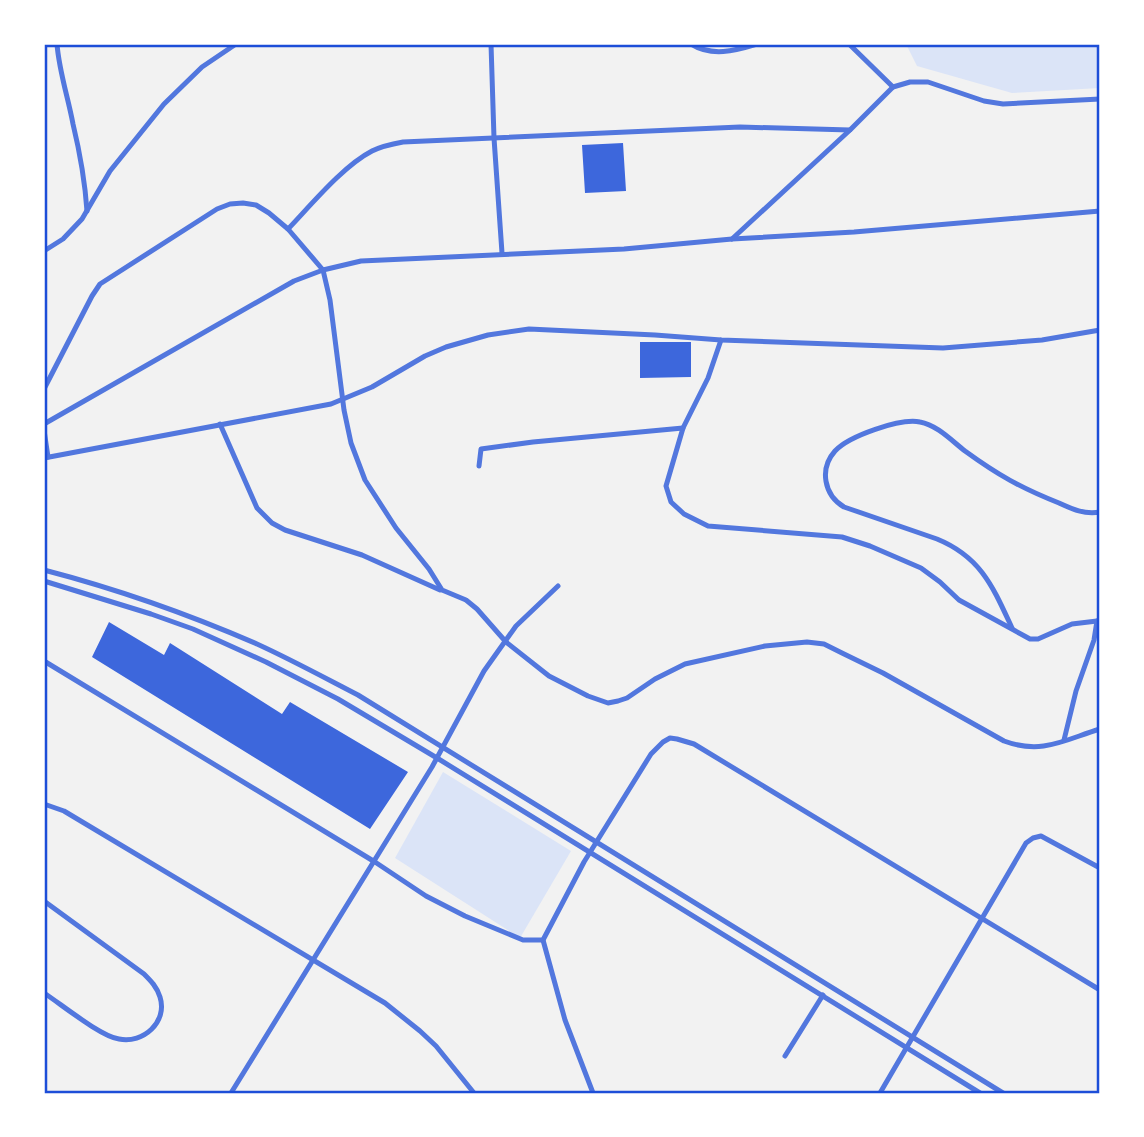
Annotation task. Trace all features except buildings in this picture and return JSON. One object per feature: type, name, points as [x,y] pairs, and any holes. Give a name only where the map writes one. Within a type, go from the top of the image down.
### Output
[{"type":"street","points":[[57,44],[85,184],[87,211]]},
{"type":"street","points":[[44,251],[68,234],[82,219],[110,171],[164,104],[202,67],[236,44]]},
{"type":"street","points":[[491,44],[502,253]]},
{"type":"street","points":[[691,44],[710,51],[727,52],[757,44]]},
{"type":"street","points":[[849,44],[893,87]]},
{"type":"street","points":[[732,239],[893,87],[910,82],[928,82],[985,101],[1003,104],[1100,99]]},
{"type":"street","points":[[288,229],[359,160],[385,146],[403,142],[740,127],[850,130]]},
{"type":"street","points":[[44,389],[100,284],[217,209],[230,204],[256,205],[288,229],[323,270],[330,300],[342,400],[351,443],[365,480],[396,528],[442,590]]},
{"type":"street","points":[[44,424],[295,281],[323,270],[361,261],[624,249],[1100,211]]},
{"type":"street","points":[[44,430],[46,458],[331,404],[372,387],[446,347],[507,331],[555,330],[721,341],[943,348],[1042,340],[1100,330]]},
{"type":"street","points":[[721,341],[708,378],[683,428],[666,486],[671,502],[684,514],[708,526],[842,537],[870,546],[921,568],[959,600],[1030,639],[1038,639],[1072,624],[1099,620],[1076,691],[1064,740]]},
{"type":"street","points":[[1013,630],[994,590],[967,555],[937,538],[837,503],[825,481],[833,453],[864,434],[899,422],[921,422],[944,435],[995,473],[1028,491],[1086,513],[1100,512]]},
{"type":"street","points":[[220,425],[257,508],[265,518],[285,530],[362,555],[466,600],[506,642],[549,676],[587,696],[608,703],[618,701],[685,664],[765,646],[815,643],[883,673],[1004,741],[1018,746],[1044,747],[1100,729]]},
{"type":"street","points":[[479,466],[481,449],[683,428]]},
{"type":"street","points":[[44,570],[107,587],[172,610],[259,645],[358,695],[1003,1093]]},
{"type":"street","points":[[44,582],[151,614],[229,645],[338,699],[980,1093]]},
{"type":"street","points":[[231,1093],[375,862],[443,748],[484,671],[516,626],[558,586]]},
{"type":"street","points":[[44,661],[375,862],[426,896],[523,940],[543,940]]},
{"type":"street","points":[[593,1093],[565,1020],[543,940],[590,852],[651,754],[670,738],[694,744],[733,766],[1100,990]]},
{"type":"street","points":[[44,804],[64,811],[385,1003],[436,1046],[474,1093]]},
{"type":"street","points":[[880,1093],[1026,843],[1041,836],[1100,868]]},
{"type":"street","points":[[44,901],[144,974],[155,985],[162,1010],[159,1021],[142,1036],[130,1040],[117,1039],[101,1032],[44,993]]},
{"type":"street","points":[[785,1056],[823,995]]},
{"type":"shaded area","points":[[906,44],[1100,44],[1100,88],[1012,93],[917,66]]},
{"type":"shaded area","points":[[443,772],[571,851],[520,938],[395,858]]}]
